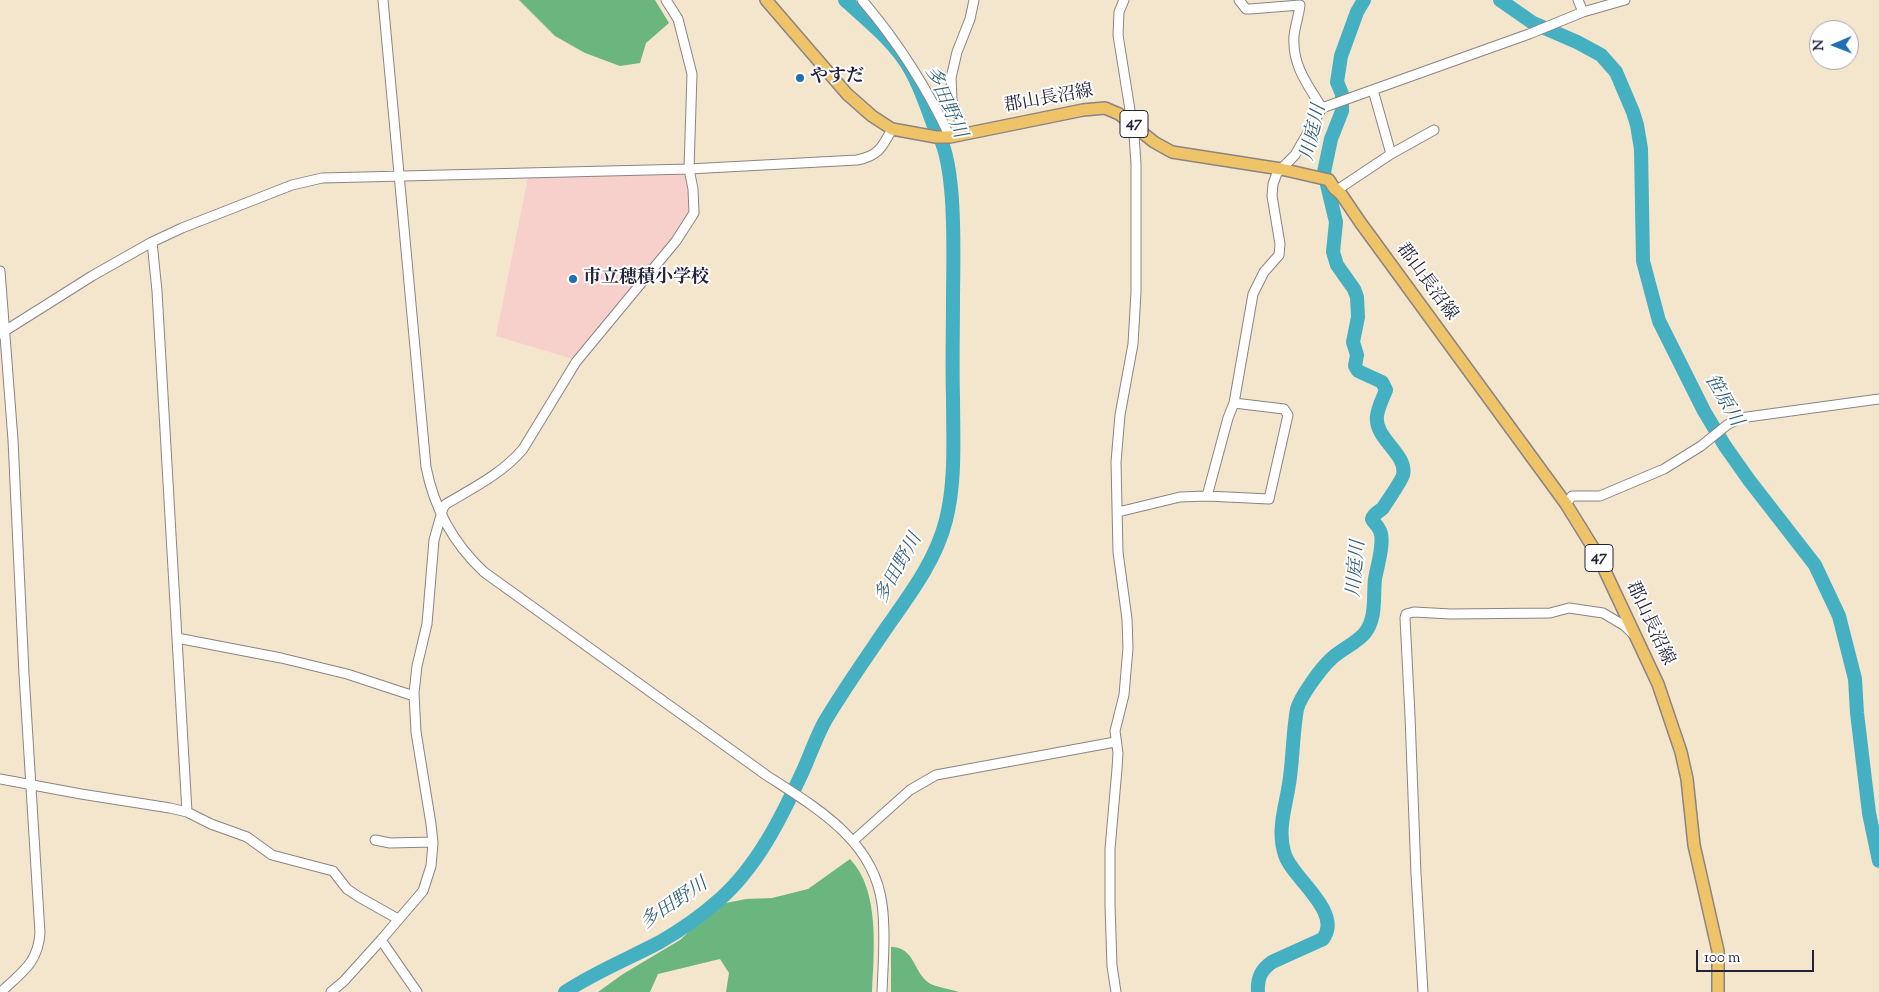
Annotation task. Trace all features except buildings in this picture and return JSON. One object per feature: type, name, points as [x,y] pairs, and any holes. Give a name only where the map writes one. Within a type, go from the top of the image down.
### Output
[{"type":"main road","name":"郡山長沼線","points":[[766,0],[847,94],[872,116],[892,129],[936,138],[950,137],[1083,110],[1106,108],[1119,114],[1154,142],[1172,152],[1281,169],[1314,175],[1329,180],[1566,504],[1597,554],[1658,684],[1681,752],[1687,780],[1694,845],[1718,951],[1718,992]]},
{"type":"street","points":[[383,0],[426,467],[431,489],[441,514],[458,544],[484,572],[766,775],[805,800],[853,841],[871,866],[877,879],[882,904],[882,992]]},
{"type":"street","points":[[331,992],[344,981],[381,940],[422,891],[431,866],[433,842],[427,789],[414,720],[414,696],[417,666],[427,624],[434,540],[443,508],[446,504],[495,474],[523,449],[576,362],[676,241],[694,213],[693,189],[689,169],[692,74],[684,36],[678,19],[666,0]]},
{"type":"street","points":[[862,0],[908,62],[937,109],[950,137]]},
{"type":"street","points":[[964,134],[952,100],[951,78],[957,52],[970,19],[974,0]]},
{"type":"street","points":[[1116,992],[1112,966],[1110,849],[1118,753],[1116,725],[1124,695],[1128,648],[1127,619],[1118,552],[1116,444],[1135,326],[1136,164],[1132,123],[1118,35],[1119,12],[1124,0]]},
{"type":"street","points":[[1239,0],[1246,9],[1300,5],[1294,34],[1295,56],[1298,68],[1326,106]]},
{"type":"street","points":[[1578,0],[1583,12]]},
{"type":"street","points":[[1207,496],[1228,418],[1234,403],[1253,294],[1264,272],[1279,255],[1280,244],[1272,190],[1277,173],[1295,155],[1326,106],[1529,34],[1583,12],[1625,0]]},
{"type":"street","points":[[1373,90],[1390,154]]},
{"type":"street","points":[[2,333],[92,276],[152,242],[182,228],[292,185],[322,178],[689,169],[857,160],[869,157],[882,148],[892,129]]},
{"type":"street","points":[[1335,189],[1390,154],[1434,130]]},
{"type":"street","points":[[152,242],[157,291],[187,812]]},
{"type":"street","points":[[0,271],[2,333],[13,440],[39,941],[37,953],[32,961],[1,992]]},
{"type":"street","points":[[1566,504],[1572,496],[1596,497],[1610,493],[1664,468],[1705,443],[1727,425],[1740,418],[1879,399]]},
{"type":"street","points":[[1118,512],[1180,497],[1207,496],[1269,499],[1288,415],[1287,412],[1284,409],[1234,403]]},
{"type":"street","points":[[1423,992],[1416,874],[1406,614],[1414,612],[1459,614],[1550,613],[1568,608],[1603,613],[1625,626],[1633,634]]},
{"type":"street","points":[[177,638],[281,658],[347,674],[414,696]]},
{"type":"street","points":[[853,841],[910,790],[936,775],[952,770],[1116,742]]},
{"type":"street","points":[[0,779],[187,812],[205,822],[247,837],[272,856],[333,871],[347,889],[398,920]]},
{"type":"street","points":[[375,840],[390,843],[433,842]]},
{"type":"street","points":[[381,940],[417,992]]},
{"type":"shaded area","name":"市立穂積小学校","points":[[683,174],[687,177],[691,204],[686,223],[573,359],[496,336],[528,177]]},
{"type":"green space","points":[[519,0],[655,0],[669,23],[646,43],[640,63],[620,66],[585,53],[555,36]]},
{"type":"green space","points":[[850,859],[860,872],[871,904],[874,940],[872,992],[726,992],[729,973],[720,959],[658,974],[650,992],[598,992],[623,974],[680,940],[708,914],[726,903],[746,899],[772,898],[808,889]]},
{"type":"green space","points":[[891,947],[905,951],[929,983],[959,992],[891,992]]},
{"type":"waterway","name":"多田野川","points":[[565,992],[683,928],[719,900],[745,873],[767,841],[786,807],[825,721],[922,576],[942,535],[949,505],[953,474],[953,211],[948,163],[917,83],[903,58],[883,35],[845,0]]},
{"type":"waterway","name":"川庭川","points":[[1258,992],[1259,978],[1262,971],[1268,965],[1323,939],[1327,929],[1327,918],[1322,907],[1290,864],[1285,855],[1283,845],[1283,816],[1290,777],[1297,709],[1306,690],[1327,663],[1360,638],[1371,622],[1374,608],[1375,579],[1382,541],[1380,531],[1372,519],[1383,508],[1403,475],[1401,460],[1380,432],[1377,424],[1379,406],[1386,390],[1382,382],[1358,371],[1355,366],[1357,355],[1353,342],[1358,317],[1357,297],[1354,289],[1337,265],[1333,252],[1336,222],[1324,172],[1331,139],[1342,111],[1342,94],[1337,82],[1341,56],[1357,12],[1364,0]]},
{"type":"waterway","name":"笹原川","points":[[1500,0],[1533,23],[1577,42],[1601,55],[1616,72],[1637,125],[1641,149],[1643,261],[1659,321],[1704,411],[1725,446],[1815,565],[1839,616],[1855,679],[1857,713],[1869,813],[1879,861]]},
{"type":"place","name":"やすだ","points":[[800,78]]},
{"type":"place","name":"市立穂積小学校","points":[[573,279]]}]
